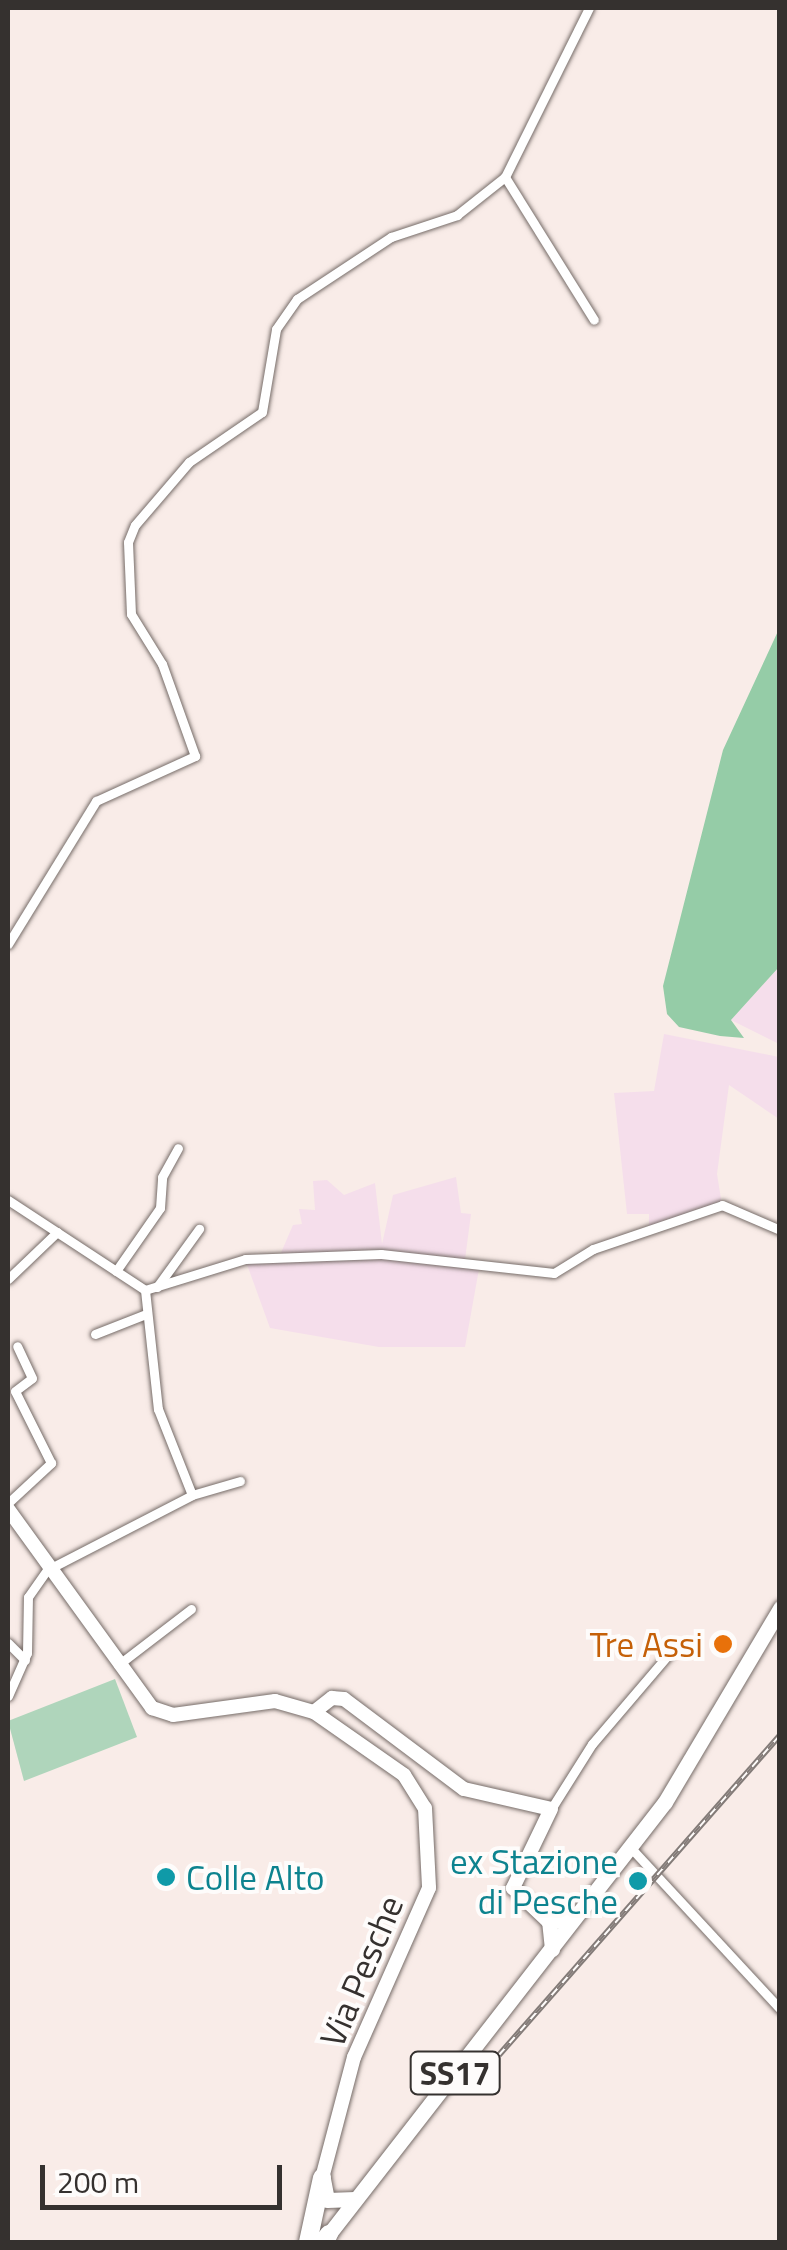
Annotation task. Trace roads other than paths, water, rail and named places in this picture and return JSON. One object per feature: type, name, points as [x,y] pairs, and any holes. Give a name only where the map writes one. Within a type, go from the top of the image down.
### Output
[{"type":"highway","points":[[308,2242],[322,2178]]},
{"type":"main road","name":"SS17","points":[[330,2240],[359,2197],[632,1848],[780,1608]]},
{"type":"main road","points":[[552,1949],[549,1922],[578,1916]]},
{"type":"main road","points":[[322,2178],[327,2200],[359,2197]]},
{"type":"street","points":[[8,944],[96,801],[195,756],[162,664],[130,614],[128,542],[136,525],[189,462],[262,412],[276,329],[297,300],[391,237],[457,215],[505,177],[589,8]]},
{"type":"street","points":[[505,177],[594,320]]},
{"type":"street","points":[[116,1271],[160,1208],[162,1177],[178,1148]]},
{"type":"street","points":[[8,1200],[145,1290],[245,1259],[342,1255],[543,1274],[722,1205],[780,1230]]},
{"type":"street","points":[[157,1287],[199,1229]]},
{"type":"street","points":[[8,1279],[57,1232]]},
{"type":"street","points":[[145,1290],[158,1410],[192,1495]]},
{"type":"street","points":[[95,1334],[146,1314]]},
{"type":"street","points":[[8,1506],[51,1463],[15,1391],[32,1378],[16,1346]]},
{"type":"street","points":[[8,1696],[25,1660],[28,1596],[47,1570],[192,1495],[240,1481]]},
{"type":"street","name":"Via Pesche","points":[[8,1506],[47,1570],[117,1665],[162,1714],[274,1701],[314,1712],[404,1774],[432,1840],[429,1888],[354,2057],[322,2178]]},
{"type":"street","points":[[117,1665],[191,1609]]},
{"type":"street","points":[[8,1643],[25,1660]]},
{"type":"street","points":[[549,1922],[513,1888],[551,1809],[592,1744],[674,1648]]},
{"type":"street","points":[[314,1712],[332,1698],[344,1700],[464,1789],[551,1809]]},
{"type":"street","points":[[632,1848],[780,2009]]},
{"type":"railway","points":[[499,2055],[780,1735]]},
{"type":"place","name":"Tre Assi","points":[[723,1644]]},
{"type":"place","name":"Colle Alto","points":[[166,1877]]},
{"type":"place","name":"ex Stazione di Pesche","points":[[638,1881]]}]
